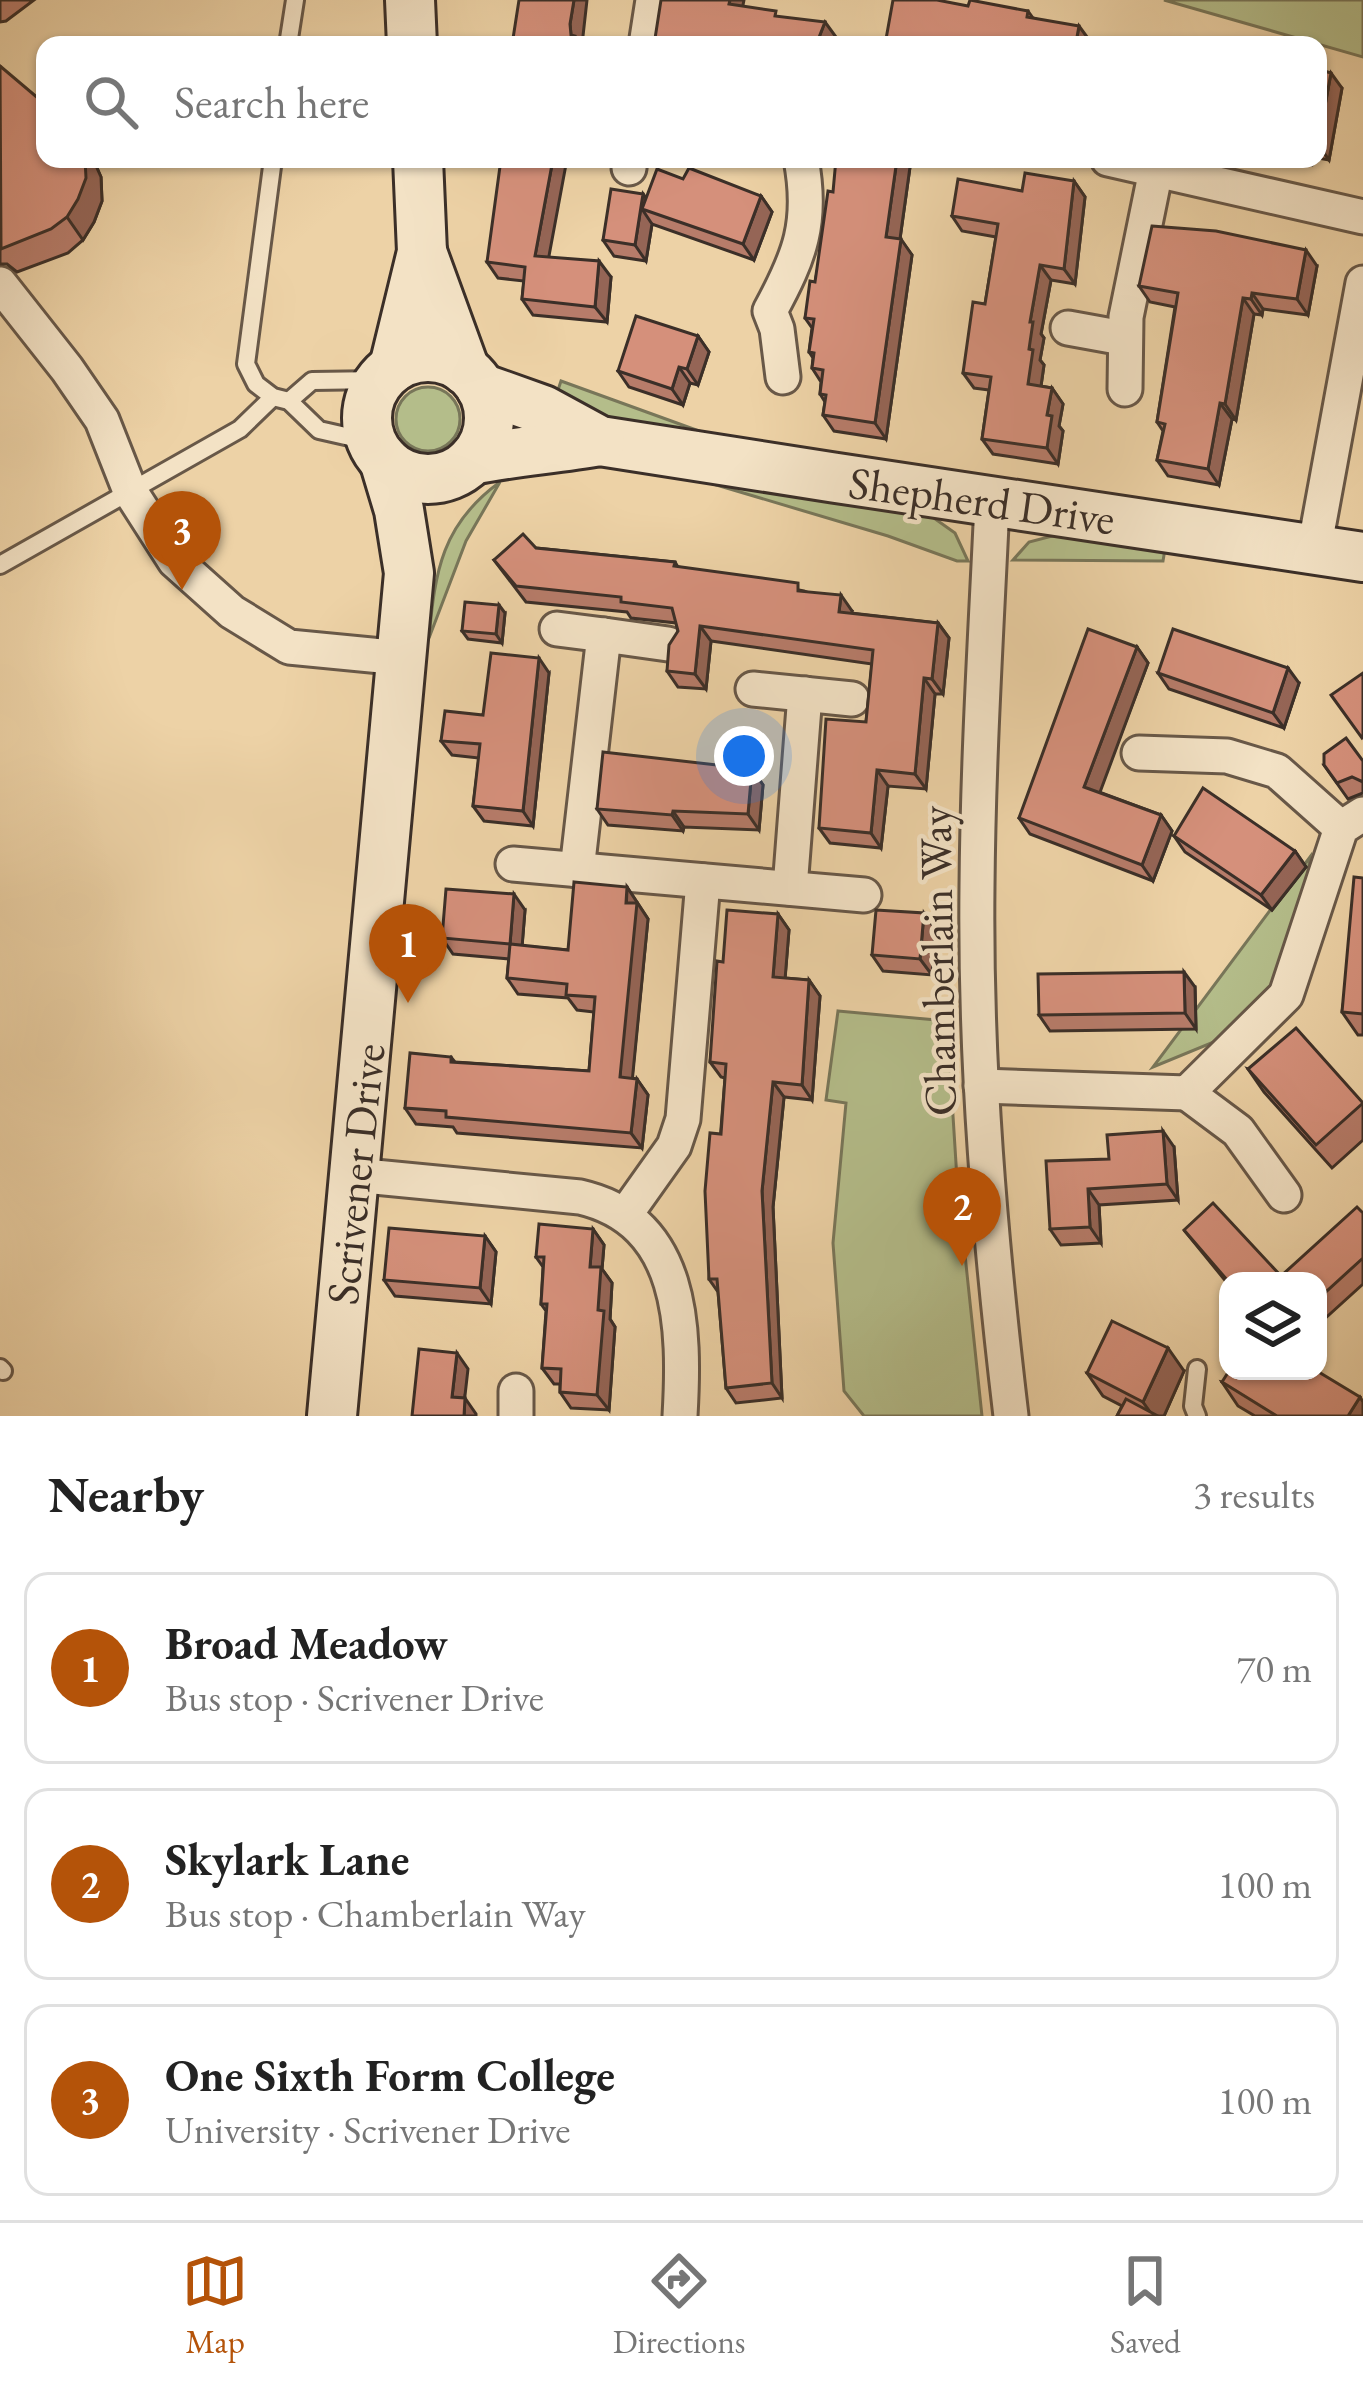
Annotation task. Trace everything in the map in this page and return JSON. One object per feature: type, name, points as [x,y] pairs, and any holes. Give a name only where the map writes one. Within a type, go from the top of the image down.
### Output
[{"type":"street","points":[[410,0],[412,36]]},
{"type":"street","points":[[647,36],[652,0]]},
{"type":"street","points":[[418,168],[422,252],[387,374],[370,397],[367,416],[378,451],[407,476],[426,480],[463,467],[486,440],[489,420],[422,252]]},
{"type":"street","points":[[783,377],[777,329],[753,311],[797,259],[807,206],[801,168]]},
{"type":"street","points":[[1147,168],[1363,217]]},
{"type":"street","points":[[1125,389],[1123,338],[1156,170]]},
{"type":"street","points":[[1314,550],[1359,328],[1363,283]]},
{"type":"street","points":[[0,284],[68,369],[101,420],[130,491],[175,561],[232,612],[289,647],[402,658]]},
{"type":"street","points":[[1068,328],[1123,338]]},
{"type":"street","points":[[387,374],[430,357],[449,360],[473,379]]},
{"type":"street","name":"Shepherd Drive","points":[[473,379],[600,441],[1363,557]]},
{"type":"street","name":"Shepherd Drive","points":[[463,467],[517,450],[554,450],[600,441]]},
{"type":"street","name":"Scrivener Drive","points":[[332,1416],[410,573],[399,510],[378,451]]},
{"type":"street","name":"Scrivener Drive","points":[[410,573],[463,467]]},
{"type":"street","name":"Chamberlain Way","points":[[992,504],[977,887],[981,1086],[1010,1416]]},
{"type":"street","points":[[557,629],[668,644]]},
{"type":"street","points":[[577,870],[604,635]]},
{"type":"street","points":[[753,689],[852,698]]},
{"type":"street","points":[[790,888],[805,694]]},
{"type":"street","points":[[1139,753],[1227,756],[1276,771],[1352,821],[1286,995],[1187,1094]]},
{"type":"street","points":[[512,864],[864,895]]},
{"type":"street","points":[[625,1215],[674,1146],[683,1119],[703,880]]},
{"type":"street","points":[[981,1086],[1187,1094],[1238,1131],[1284,1195]]},
{"type":"street","points":[[354,1175],[580,1197],[625,1215],[645,1232],[671,1278],[681,1362],[680,1416]]},
{"type":"lane","points":[[290,36],[295,0]]},
{"type":"lane","points":[[272,168],[246,364],[256,384],[319,430],[378,451]]},
{"type":"lane","points":[[0,565],[240,429],[312,381],[387,374]]},
{"type":"lane","points":[[1197,1369],[1193,1406],[1197,1416]]},
{"type":"green space","points":[[1164,0],[1363,0],[1363,57],[1327,47],[1327,36],[1290,36]]},
{"type":"green space","points":[[561,381],[710,435],[585,415],[555,399]]},
{"type":"green space","points":[[428,387],[451,396],[460,419],[451,442],[428,451],[405,442],[396,419],[405,396]]},
{"type":"green space","points":[[703,481],[931,516],[955,533],[968,561],[957,561]]},
{"type":"green space","points":[[500,482],[466,541],[429,638],[445,551],[465,515]]},
{"type":"green space","points":[[1056,535],[1165,549],[1163,561],[1013,560],[1029,542]]},
{"type":"green space","points":[[1310,857],[1304,904],[1280,983],[1226,1037],[1153,1067]]},
{"type":"green space","points":[[838,1011],[947,1021],[957,1179],[982,1416],[864,1416],[844,1391],[833,1243],[846,1103],[826,1100]]},
{"type":"building","points":[[519,0],[574,0],[570,24],[575,36],[513,36]]},
{"type":"building","points":[[661,0],[730,0],[729,4],[776,11],[775,16],[825,22],[820,36],[655,36]]},
{"type":"building","points":[[893,0],[968,6],[970,0],[1079,26],[1077,36],[887,36]]},
{"type":"building","points":[[0,66],[36,96],[36,168],[85,168],[86,178],[67,217],[51,229],[1,249]]},
{"type":"building","points":[[500,168],[551,168],[535,256],[599,261],[595,307],[522,299],[525,267],[487,262]]},
{"type":"building","points":[[689,168],[761,196],[743,244],[642,209],[657,169],[683,179]]},
{"type":"building","points":[[835,168],[896,168],[886,237],[901,239],[875,423],[823,415],[823,370],[812,368],[814,353],[809,352],[814,319],[805,318],[810,281],[815,282],[828,191],[833,192]]},
{"type":"building","points":[[1025,173],[1074,181],[1064,269],[1040,265],[1030,322],[1029,349],[1033,350],[1028,384],[1052,388],[1047,448],[982,439],[991,377],[963,373],[973,302],[985,304],[998,224],[952,216],[958,179],[1022,191]]},
{"type":"building","points":[[611,189],[643,194],[635,245],[603,240]]},
{"type":"building","points":[[1152,226],[1216,231],[1306,250],[1297,299],[1252,293],[1251,299],[1243,298],[1225,404],[1220,403],[1208,469],[1157,460],[1165,424],[1157,422],[1178,293],[1139,286]]},
{"type":"building","points":[[636,316],[698,336],[687,369],[679,367],[672,389],[618,371]]},
{"type":"building","points":[[523,534],[536,548],[675,562],[674,566],[798,583],[798,591],[841,595],[839,612],[938,623],[932,679],[924,678],[915,774],[877,770],[871,833],[819,828],[826,719],[866,722],[873,650],[700,626],[695,674],[667,671],[669,645],[678,631],[672,608],[621,602],[621,597],[516,586],[494,560]]},
{"type":"building","points":[[465,602],[499,605],[496,634],[462,631]]},
{"type":"building","points":[[1088,629],[1137,647],[1084,787],[1161,815],[1142,865],[1019,818]]},
{"type":"building","points":[[1173,629],[1288,668],[1273,713],[1158,673]]},
{"type":"building","points":[[491,653],[539,658],[523,811],[473,806],[480,744],[441,741],[445,711],[483,715]]},
{"type":"building","points":[[1363,673],[1363,737],[1362,738],[1331,695]]},
{"type":"building","points":[[1346,738],[1363,761],[1363,782],[1352,777],[1337,783],[1324,765],[1324,754]]},
{"type":"building","points":[[603,752],[752,769],[748,814],[597,809]]},
{"type":"building","points":[[1203,788],[1295,851],[1261,895],[1174,836]]},
{"type":"building","points":[[1354,877],[1363,878],[1363,1014],[1342,1012]]},
{"type":"building","points":[[574,882],[627,887],[626,903],[637,903],[620,1077],[637,1079],[631,1133],[446,1117],[446,1111],[405,1108],[410,1053],[451,1057],[451,1062],[589,1071],[595,997],[566,995],[567,984],[507,978],[510,944],[568,950]]},
{"type":"building","points":[[446,889],[514,894],[510,944],[442,938]]},
{"type":"building","points":[[727,910],[778,914],[773,977],[809,980],[802,1085],[773,1082],[762,1191],[772,1383],[726,1388],[717,1279],[709,1279],[705,1191],[710,1133],[721,1134],[726,1064],[710,1062],[717,961],[723,962]]},
{"type":"building","points":[[876,910],[924,913],[920,959],[872,955]]},
{"type":"building","points":[[1184,972],[1185,1013],[1039,1015],[1038,974]]},
{"type":"building","points":[[1296,1028],[1363,1103],[1316,1145],[1248,1069]]},
{"type":"building","points":[[1163,1131],[1167,1184],[1088,1189],[1090,1227],[1050,1229],[1046,1161],[1109,1159],[1107,1135]]},
{"type":"building","points":[[1213,1203],[1277,1272],[1220,1272],[1184,1230]]},
{"type":"building","points":[[1357,1207],[1363,1213],[1363,1258],[1327,1291],[1327,1272],[1285,1272]]},
{"type":"building","points":[[539,1224],[593,1229],[590,1267],[601,1267],[598,1310],[604,1311],[597,1395],[560,1392],[561,1369],[542,1368],[547,1304],[541,1304],[544,1257],[536,1257]]},
{"type":"building","points":[[389,1228],[485,1236],[480,1288],[384,1280]]},
{"type":"building","points":[[1112,1321],[1168,1348],[1143,1402],[1087,1373]]},
{"type":"building","points":[[419,1349],[457,1353],[452,1397],[465,1398],[464,1416],[412,1416]]},
{"type":"building","points":[[1327,1377],[1360,1397],[1348,1416],[1277,1416],[1222,1382]]},
{"type":"building","points":[[1126,1399],[1158,1416],[1117,1416]]},
{"type":"place","name":"One Sixth Form College","points":[[182,590]]},
{"type":"place","name":"Broad Meadow","points":[[408,1003]]},
{"type":"place","name":"Skylark Lane","points":[[962,1266]]}]
